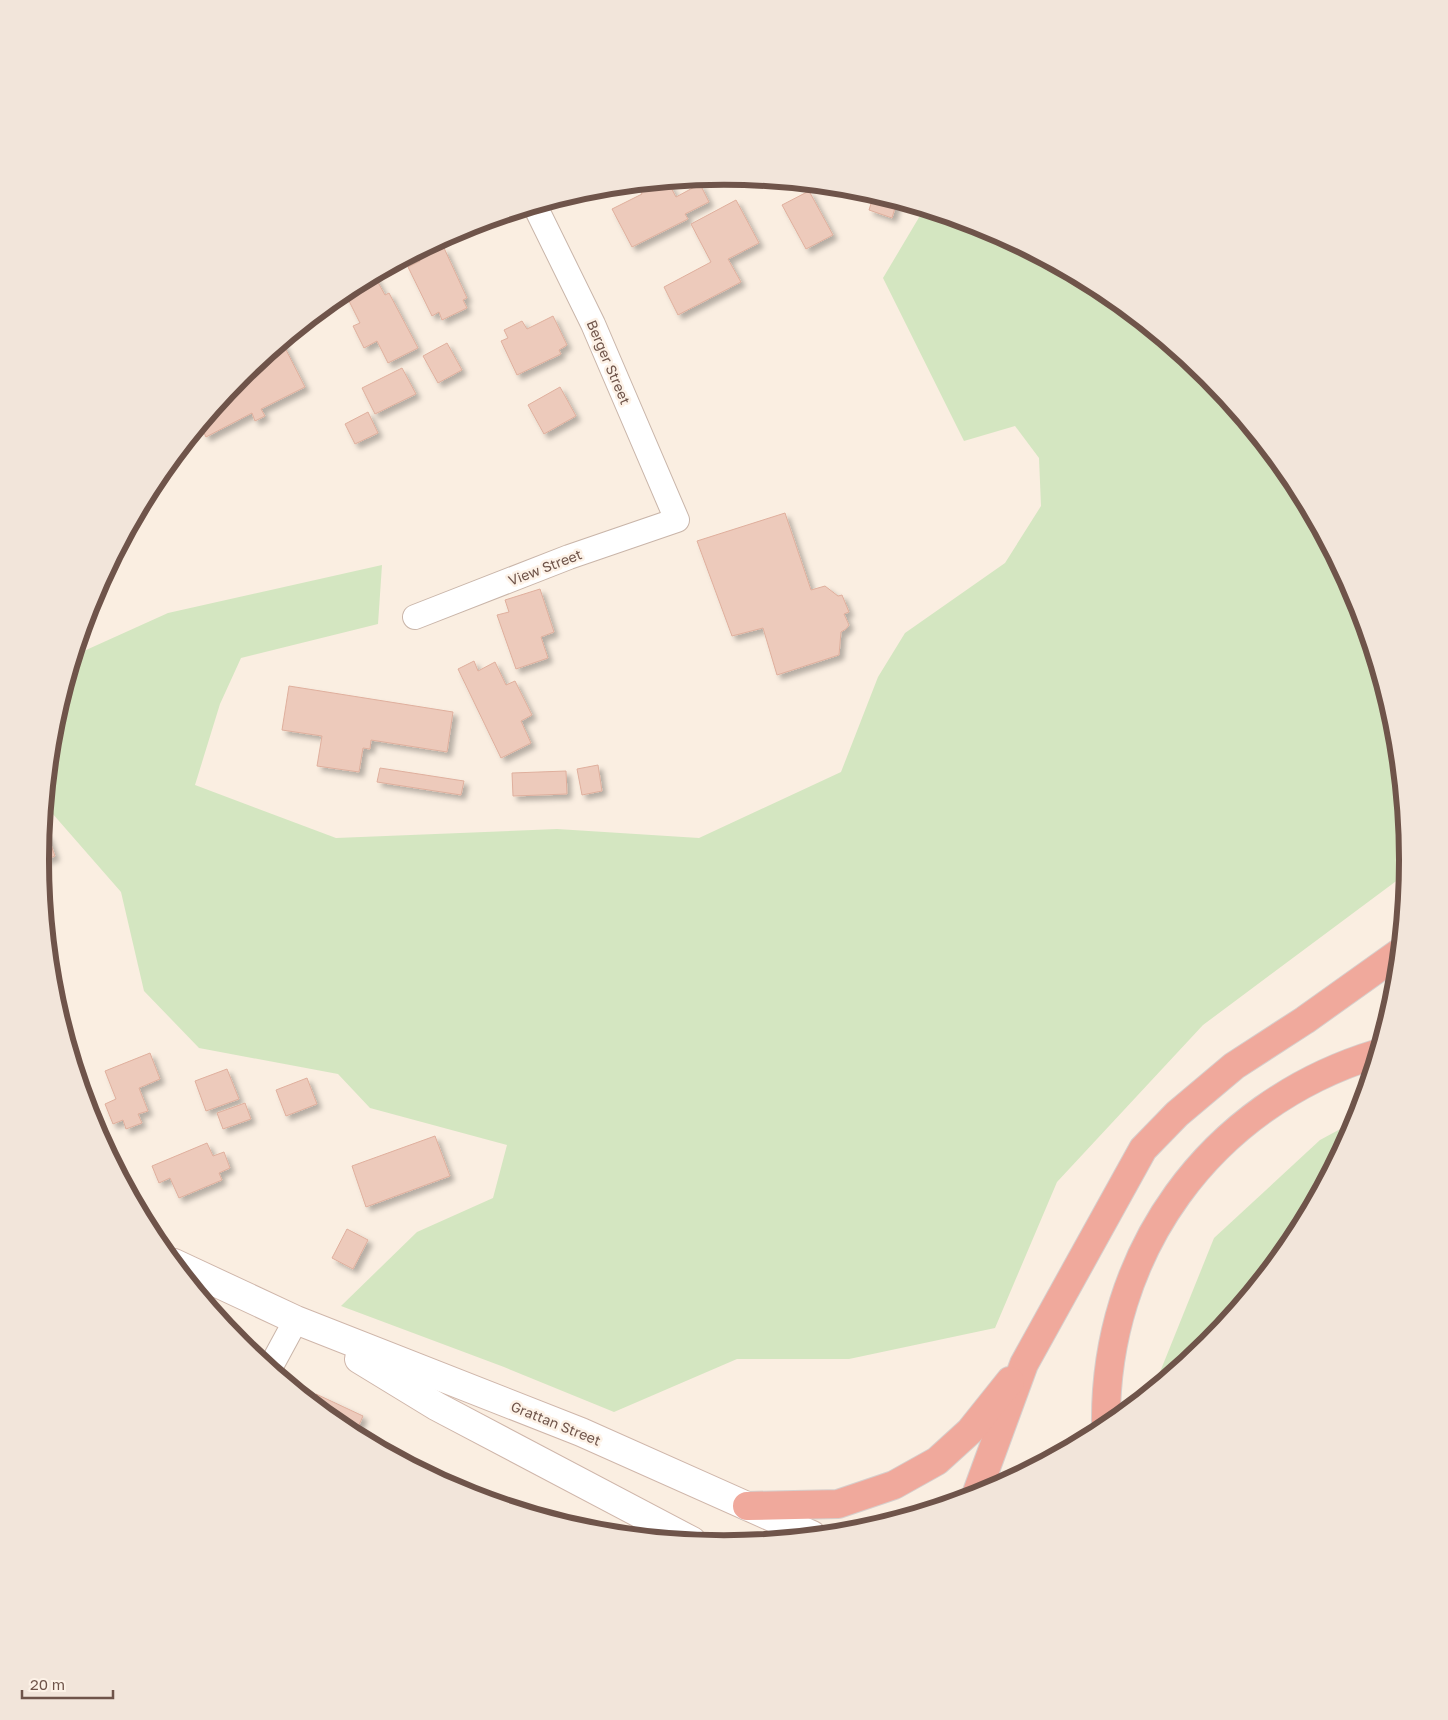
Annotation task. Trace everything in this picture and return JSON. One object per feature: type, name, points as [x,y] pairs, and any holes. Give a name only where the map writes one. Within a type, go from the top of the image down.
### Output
[{"type":"highway","points":[[980,1485],[1024,1364],[1143,1149],[1177,1114],[1234,1066],[1305,1020],[1391,958]]},
{"type":"highway","points":[[1106,1416],[1108,1379],[1119,1319],[1138,1263],[1165,1212],[1206,1160],[1254,1117],[1302,1084],[1328,1071],[1369,1056]]},
{"type":"highway","points":[[747,1506],[838,1504],[894,1485],[937,1461],[970,1431],[1024,1364]]},
{"type":"main road","name":"Grattan Street","points":[[187,1269],[296,1320],[581,1432],[801,1530]]},
{"type":"main road","name":"Grattan Street","points":[[296,1320],[436,1406],[678,1534]]},
{"type":"street","name":"Berger Street","points":[[538,211],[593,324],[676,520]]},
{"type":"street","name":"View Street","points":[[415,617],[569,557],[676,520]]},
{"type":"street","points":[[273,1362],[296,1320]]},
{"type":"green space","points":[[921,215],[982,236],[1023,254],[1062,275],[1135,324],[1169,352],[1232,415],[1260,449],[1309,522],[1330,561],[1363,643],[1376,685],[1386,728],[1393,772],[1398,816],[1399,879],[1203,1025],[1057,1182],[995,1328],[849,1359],[737,1359],[614,1412],[504,1367],[341,1306],[417,1232],[493,1198],[507,1145],[370,1108],[338,1074],[199,1048],[144,991],[121,892],[51,811],[62,728],[72,685],[82,652],[168,613],[382,565],[378,624],[241,658],[220,704],[195,785],[336,838],[557,829],[699,838],[841,772],[878,677],[905,633],[1005,563],[1041,506],[1039,458],[1015,426],[964,441],[883,278]]},
{"type":"green space","points":[[1344,1127],[1330,1159],[1309,1198],[1260,1271],[1232,1305],[1160,1375],[1214,1238],[1320,1140]]},
{"type":"building","points":[[701,186],[709,202],[685,214],[688,219],[632,247],[612,209],[642,194],[640,191],[671,187],[676,197]]},
{"type":"building","points":[[809,191],[833,235],[806,249],[782,205]]},
{"type":"building","points":[[736,200],[759,243],[728,259],[741,282],[678,315],[664,287],[711,262],[691,224]]},
{"type":"building","points":[[872,202],[895,207],[892,218],[869,210]]},
{"type":"building","points":[[444,248],[467,298],[463,300],[467,308],[442,320],[439,312],[432,316],[408,267],[420,261],[418,258],[436,249],[437,251]]},
{"type":"building","points":[[377,281],[385,295],[389,293],[418,348],[388,363],[377,341],[364,348],[353,326],[360,323],[348,300]]},
{"type":"building","points":[[553,316],[567,345],[559,350],[561,354],[517,375],[501,341],[508,338],[504,330],[522,321],[527,329]]},
{"type":"building","points":[[447,343],[462,370],[438,383],[423,356]]},
{"type":"building","points":[[285,347],[305,387],[261,409],[265,416],[255,421],[252,413],[206,437],[203,431],[216,415]]},
{"type":"building","points":[[402,368],[416,394],[375,414],[362,388]]},
{"type":"building","points":[[560,387],[576,416],[544,434],[528,405]]},
{"type":"building","points":[[368,412],[378,433],[355,444],[345,424]]},
{"type":"building","points":[[785,513],[811,590],[825,586],[838,596],[842,595],[849,612],[844,614],[849,625],[841,632],[839,655],[777,675],[763,628],[732,636],[697,541]]},
{"type":"building","points":[[540,589],[554,632],[541,637],[548,658],[516,669],[497,615],[509,612],[505,600]]},
{"type":"building","points":[[474,661],[478,671],[495,662],[506,685],[515,681],[532,715],[521,721],[531,743],[501,758],[458,669]]},
{"type":"building","points":[[289,686],[453,712],[447,752],[371,740],[370,749],[363,748],[359,772],[317,766],[322,736],[282,730]]},
{"type":"building","points":[[598,765],[602,791],[582,795],[577,769]]},
{"type":"building","points":[[380,768],[464,781],[461,795],[377,782]]},
{"type":"building","points":[[566,771],[567,794],[513,796],[512,773]]},
{"type":"building","points":[[49,841],[55,856],[49,858]]},
{"type":"building","points":[[150,1053],[160,1079],[139,1088],[148,1111],[138,1114],[142,1123],[126,1129],[123,1120],[113,1124],[105,1104],[116,1099],[105,1071]]},
{"type":"building","points":[[227,1069],[239,1099],[206,1111],[195,1081]]},
{"type":"building","points":[[307,1078],[317,1104],[286,1116],[276,1090]]},
{"type":"building","points":[[245,1103],[251,1119],[223,1129],[217,1113]]},
{"type":"building","points":[[435,1136],[450,1176],[366,1207],[352,1166]]},
{"type":"building","points":[[207,1143],[213,1156],[224,1152],[230,1168],[219,1173],[222,1180],[179,1198],[170,1178],[159,1183],[152,1166]]},
{"type":"building","points":[[347,1229],[368,1240],[353,1269],[332,1258]]},
{"type":"building","points":[[316,1394],[363,1416],[358,1427],[349,1421],[314,1397]]}]
